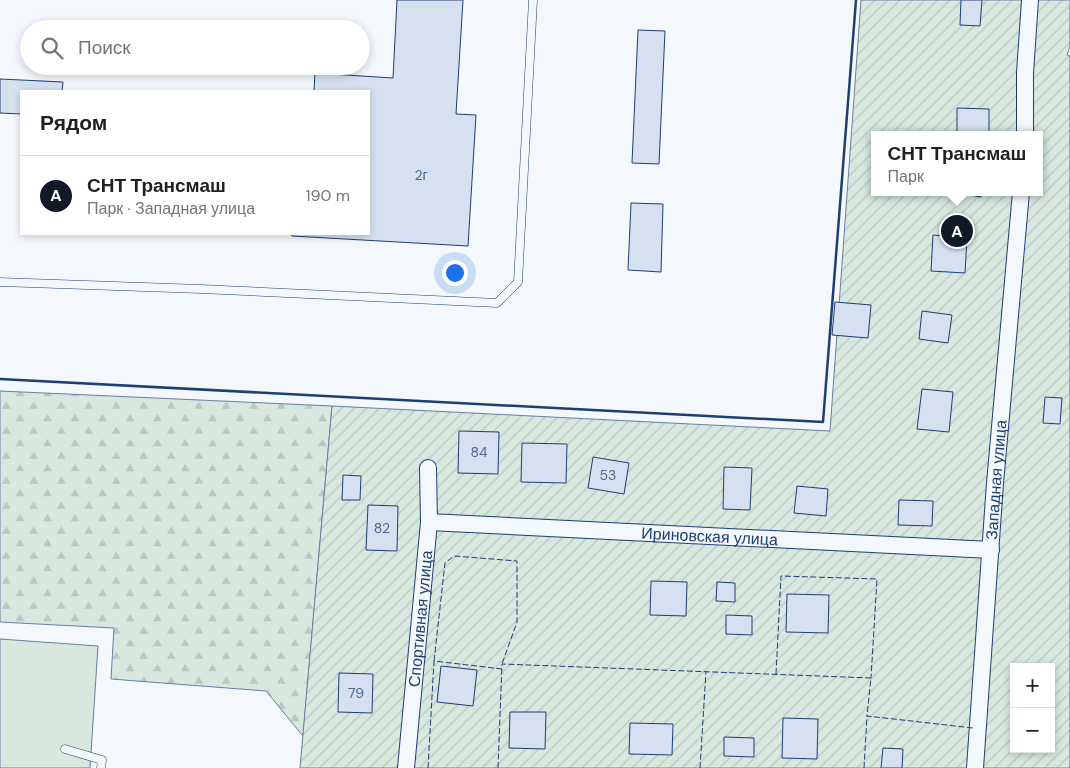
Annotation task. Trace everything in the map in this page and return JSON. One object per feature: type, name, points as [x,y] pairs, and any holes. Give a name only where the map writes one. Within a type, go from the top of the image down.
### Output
[{"type":"street","points":[[1025,131],[1025,73],[1030,0]]},
{"type":"street","name":"Западная улица","points":[[975,768],[995,483],[1021,196]]},
{"type":"street","name":"Спортивная улица","points":[[406,768],[429,522],[428,468]]},
{"type":"street","name":"Ириновская улица","points":[[429,522],[991,550]]},
{"type":"lane","points":[[0,282],[498,303],[518,282],[533,0]]},
{"type":"lane","points":[[66,749],[102,760],[101,768]]},
{"type":"green space","points":[[861,0],[1070,0],[1070,47],[1067,55],[1070,56],[1070,768],[300,768],[332,406],[830,431]]},
{"type":"green space","points":[[0,391],[332,406],[303,736],[266,691],[111,679],[114,628],[0,622]]},
{"type":"green space","points":[[0,639],[98,646],[90,768],[0,768]]},
{"type":"building","points":[[397,0],[463,0],[456,114],[476,115],[468,246],[292,236],[370,235],[370,90],[314,90],[315,75],[393,78]]},
{"type":"building","points":[[961,0],[982,0],[980,26],[960,25]]},
{"type":"building","points":[[638,30],[665,31],[659,164],[632,163]]},
{"type":"building","points":[[0,79],[63,82],[62,90],[20,90],[20,114],[0,113]]},
{"type":"building","points":[[957,108],[989,109],[989,131],[957,131]]},
{"type":"building","points":[[631,203],[663,204],[661,272],[628,270]]},
{"type":"building","points":[[933,235],[967,238],[965,273],[931,271]]},
{"type":"building","points":[[835,302],[871,305],[868,338],[832,335]]},
{"type":"building","points":[[922,311],[952,315],[948,343],[919,339]]},
{"type":"building","points":[[922,389],[953,392],[949,432],[917,429]]},
{"type":"building","points":[[1045,397],[1062,398],[1060,424],[1043,423]]},
{"type":"building","points":[[459,431],[499,432],[498,474],[458,473]]},
{"type":"building","points":[[522,443],[567,444],[566,483],[521,482]]},
{"type":"building","points":[[593,457],[629,463],[624,494],[588,488]]},
{"type":"building","points":[[724,467],[752,468],[750,510],[723,509]]},
{"type":"building","points":[[343,475],[361,476],[360,500],[342,500]]},
{"type":"building","points":[[797,486],[828,489],[826,516],[794,513]]},
{"type":"building","points":[[899,500],[933,501],[932,526],[898,525]]},
{"type":"building","points":[[368,505],[398,506],[397,551],[366,550]]},
{"type":"building","points":[[651,581],[687,582],[686,616],[650,615]]},
{"type":"building","points":[[717,582],[735,583],[735,602],[716,601]]},
{"type":"building","points":[[787,594],[829,595],[828,633],[786,632]]},
{"type":"building","points":[[726,615],[752,616],[752,635],[726,634]]},
{"type":"building","points":[[441,666],[477,670],[473,706],[437,702]]},
{"type":"building","points":[[339,673],[373,674],[372,713],[338,712]]},
{"type":"building","points":[[510,712],[546,712],[545,749],[509,748]]},
{"type":"building","points":[[783,718],[818,719],[817,759],[782,758]]},
{"type":"building","points":[[630,723],[673,724],[672,755],[629,754]]},
{"type":"building","points":[[724,737],[754,738],[754,757],[724,756]]},
{"type":"building","points":[[883,748],[903,749],[902,768],[881,768]]},
{"type":"fence","points":[[434,661],[445,563],[454,556],[517,561],[517,622],[502,664]]},
{"type":"fence","points":[[776,674],[781,576],[877,579],[871,678]]},
{"type":"fence","points":[[428,768],[434,661],[502,669]]},
{"type":"fence","points":[[498,768],[502,664],[871,678],[867,716],[973,728]]},
{"type":"fence","points":[[700,768],[706,671]]},
{"type":"fence","points":[[864,768],[867,716]]},
{"type":"wall","points":[[0,379],[823,422],[856,0]]},
{"type":"place","name":"СНТ Трансмаш","points":[[957,231]]}]
